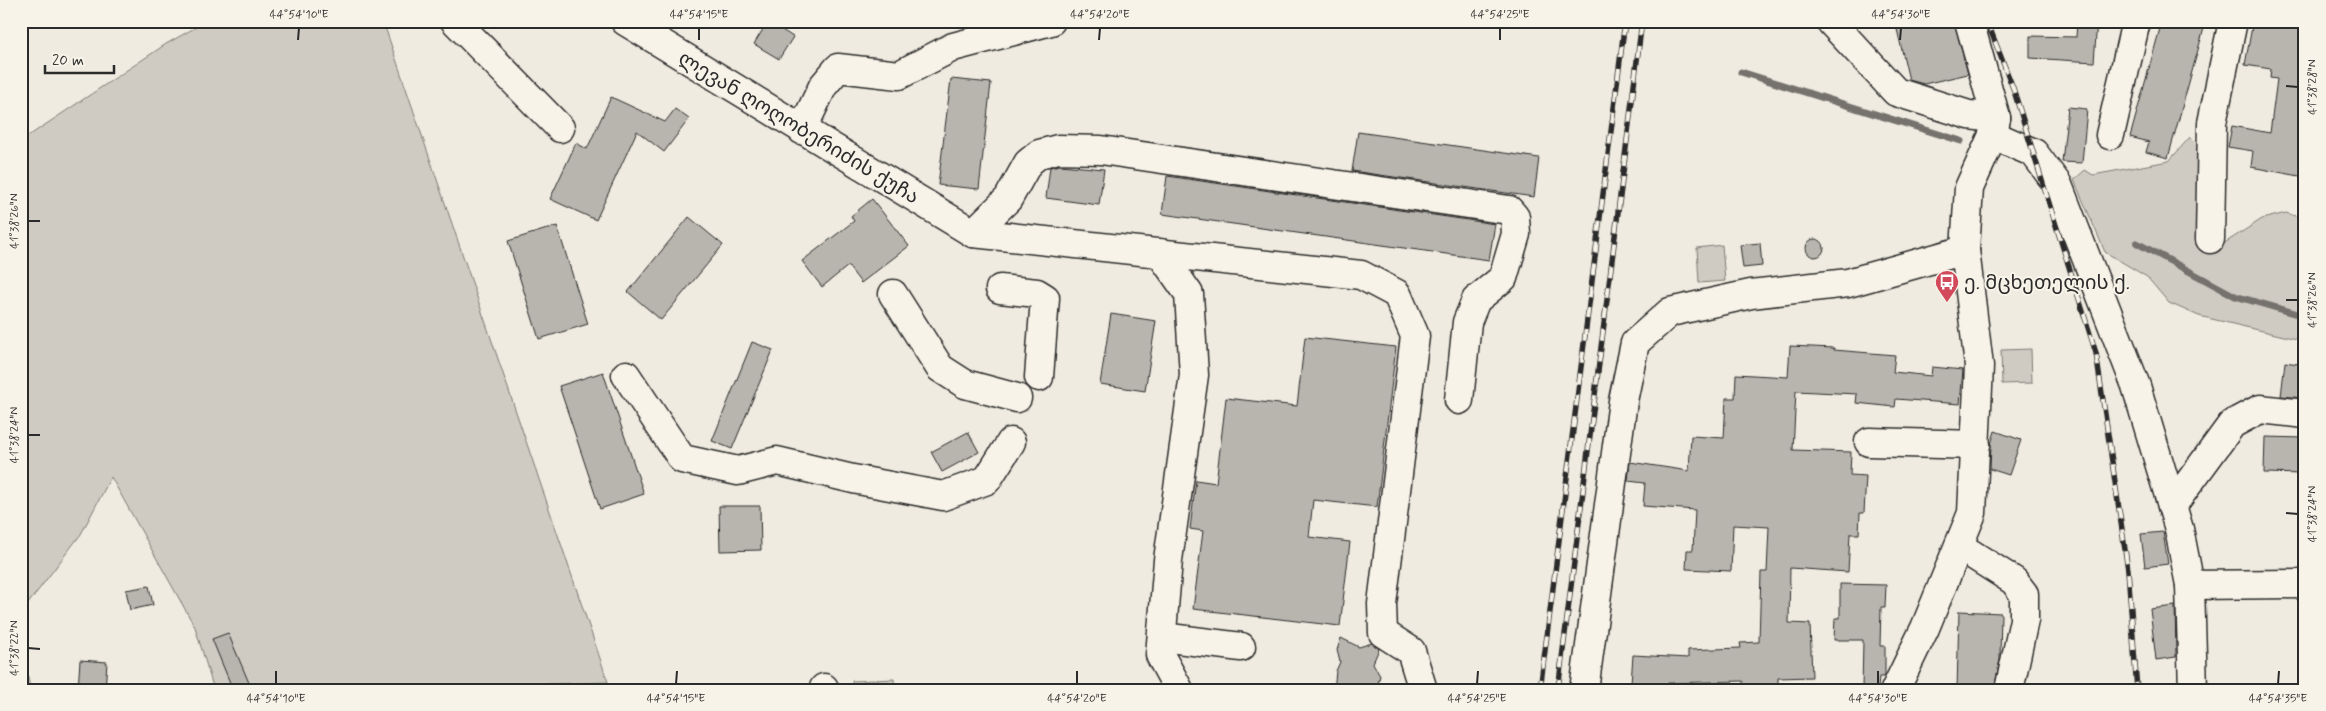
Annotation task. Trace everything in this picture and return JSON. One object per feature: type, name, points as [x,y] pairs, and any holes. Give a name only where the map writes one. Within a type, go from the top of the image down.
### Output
[{"type":"street","points":[[455,21],[560,128]]},
{"type":"street","points":[[802,130],[823,86],[838,68],[899,75],[953,47],[1004,27],[1050,21]]},
{"type":"street","points":[[1830,21],[1896,92],[1969,115],[1994,126],[2034,152],[2058,185],[2136,386],[2179,529],[2190,585],[2193,690]]},
{"type":"street","points":[[1858,21],[1863,56]]},
{"type":"street","points":[[1895,690],[1925,628],[1972,513],[1979,366],[1965,250],[1969,188],[1994,126],[1969,21]]},
{"type":"street","points":[[2110,135],[2136,21]]},
{"type":"street","points":[[2210,239],[2212,123],[2233,21]]},
{"type":"street","name":"ლევან ღოღობერიძის ქუჩა","points":[[628,22],[973,233]]},
{"type":"street","points":[[973,233],[1008,199],[1028,163],[1039,154],[1058,149],[1101,150],[1509,210],[1515,217],[1516,234],[1503,278],[1476,300],[1467,322],[1459,400]]},
{"type":"street","points":[[973,233],[1361,275],[1397,294],[1416,336],[1382,604],[1383,633],[1411,651],[1423,690]]},
{"type":"street","points":[[1584,690],[1623,402],[1635,344],[1670,312],[1751,294],[1848,283],[1965,250]]},
{"type":"street","points":[[1160,253],[1189,294],[1194,375],[1168,560],[1160,655],[1179,690]]},
{"type":"street","points":[[1000,289],[1037,293],[1045,298],[1040,377]]},
{"type":"street","points":[[893,294],[940,368],[965,384],[1017,398]]},
{"type":"street","points":[[626,375],[682,459],[738,471],[777,461],[853,479],[943,496],[987,480],[1011,442]]},
{"type":"street","points":[[2172,506],[2232,424],[2260,409],[2305,414]]},
{"type":"street","points":[[1869,442],[1976,445]]},
{"type":"street","points":[[1959,546],[2014,581],[2024,594],[2024,620],[2008,690]]},
{"type":"street","points":[[2190,585],[2305,584]]},
{"type":"street","points":[[1162,637],[1241,647]]},
{"type":"shaded area","points":[[207,21],[383,21],[608,682],[518,685],[477,690],[214,690],[195,627],[111,477],[81,534],[21,613],[21,141],[166,44]]},
{"type":"shaded area","points":[[2190,137],[2201,148],[2201,242],[2209,253],[2262,219],[2286,213],[2305,219],[2305,341],[2199,316],[2169,303],[2147,277],[2105,252],[2074,180],[2085,170],[2093,175],[2169,161]]},
{"type":"shaded area","points":[[1722,245],[1725,281],[1699,283],[1697,248]]},
{"type":"shaded area","points":[[2031,349],[2032,383],[2002,384],[2001,350]]},
{"type":"shaded area","points":[[21,628],[30,690],[21,690]]},
{"type":"shaded area","points":[[894,679],[895,690],[853,690],[852,681]]},
{"type":"building","points":[[768,21],[793,37],[779,59],[754,44]]},
{"type":"building","points":[[1895,21],[1954,21],[1968,74],[1924,84],[1909,80]]},
{"type":"building","points":[[2077,21],[2097,21],[2094,62],[2030,58],[2030,36],[2076,37]]},
{"type":"building","points":[[2162,21],[2206,21],[2168,158],[2146,152],[2149,142],[2130,137]]},
{"type":"building","points":[[2253,21],[2305,21],[2305,177],[2251,167],[2253,151],[2228,147],[2232,126],[2270,133],[2277,79],[2270,78],[2271,69],[2245,65]]},
{"type":"building","points":[[951,79],[991,83],[979,189],[938,185]]},
{"type":"building","points":[[611,97],[665,122],[675,109],[689,119],[664,152],[637,131],[596,220],[550,199],[576,143],[587,149]]},
{"type":"building","points":[[2068,107],[2087,109],[2082,163],[2062,162]]},
{"type":"building","points":[[1358,132],[1539,158],[1534,197],[1352,171]]},
{"type":"building","points":[[1060,165],[1104,169],[1099,205],[1046,198],[1050,167]]},
{"type":"building","points":[[1167,176],[1495,224],[1489,260],[1162,214]]},
{"type":"building","points":[[872,199],[909,246],[861,283],[848,266],[822,287],[802,261],[854,221],[851,216]]},
{"type":"building","points":[[689,217],[723,245],[661,320],[628,292]]},
{"type":"building","points":[[557,226],[588,324],[539,339],[508,241]]},
{"type":"building","points":[[1811,239],[1819,239],[1824,244],[1822,255],[1811,257],[1806,252],[1806,244]]},
{"type":"building","points":[[1760,243],[1762,266],[1743,268],[1740,245]]},
{"type":"building","points":[[1111,314],[1156,321],[1145,391],[1100,384]]},
{"type":"building","points":[[1305,337],[1396,347],[1377,507],[1313,500],[1309,537],[1350,542],[1340,626],[1193,609],[1203,531],[1190,529],[1196,480],[1216,483],[1226,398],[1297,406]]},
{"type":"building","points":[[752,342],[773,350],[732,449],[712,441]]},
{"type":"building","points":[[1790,346],[1834,348],[1834,350],[1895,355],[1893,372],[1931,376],[1932,367],[1963,370],[1960,404],[1896,399],[1895,407],[1856,403],[1857,394],[1796,391],[1793,450],[1851,452],[1850,475],[1866,476],[1864,513],[1860,513],[1859,534],[1850,534],[1848,572],[1790,568],[1789,623],[1810,624],[1812,677],[1778,678],[1778,690],[1743,690],[1743,681],[1668,683],[1668,686],[1631,683],[1633,655],[1688,658],[1688,650],[1741,648],[1740,643],[1759,642],[1761,572],[1767,572],[1769,527],[1733,525],[1731,571],[1686,569],[1687,550],[1693,550],[1695,510],[1643,506],[1645,483],[1628,481],[1630,462],[1689,471],[1691,436],[1724,438],[1726,398],[1735,398],[1736,374],[1788,377]]},
{"type":"building","points":[[2285,362],[2305,365],[2305,398],[2281,396]]},
{"type":"building","points":[[603,372],[644,494],[600,509],[559,386]]},
{"type":"building","points":[[1995,431],[2021,440],[2009,475],[1990,469],[1991,444]]},
{"type":"building","points":[[968,432],[979,452],[942,472],[931,452]]},
{"type":"building","points":[[2265,437],[2305,438],[2305,474],[2264,473]]},
{"type":"building","points":[[719,506],[760,506],[761,550],[720,551]]},
{"type":"building","points":[[2163,532],[2168,564],[2145,567],[2141,534]]},
{"type":"building","points":[[1840,584],[1886,585],[1885,607],[1881,607],[1880,646],[1885,646],[1885,675],[1884,677],[1879,677],[1878,689],[1862,689],[1863,640],[1834,640],[1835,618],[1840,618]]},
{"type":"building","points":[[149,586],[153,605],[130,610],[126,590]]},
{"type":"building","points":[[2175,606],[2176,657],[2156,660],[2150,609]]},
{"type":"building","points":[[1959,611],[2001,613],[2000,659],[1994,690],[1957,690]]},
{"type":"building","points":[[228,633],[252,690],[233,690],[212,639]]},
{"type":"building","points":[[1341,638],[1359,647],[1372,643],[1379,649],[1373,663],[1380,676],[1376,690],[1334,690],[1336,671],[1340,662],[1337,650]]},
{"type":"building","points":[[80,660],[107,662],[105,690],[78,690]]},
{"type":"waterway","points":[[1741,72],[1961,141]]},
{"type":"waterway","points":[[2137,243],[2235,296],[2305,316]]},
{"type":"railway","points":[[1540,690],[1625,21]]},
{"type":"railway","points":[[1558,690],[1642,21]]},
{"type":"railway","points":[[1987,21],[2013,88],[2096,353],[2128,570],[2137,690]]},
{"type":"place","name":"ე. მცხეთელის ქ.","points":[[1947,303]]}]
